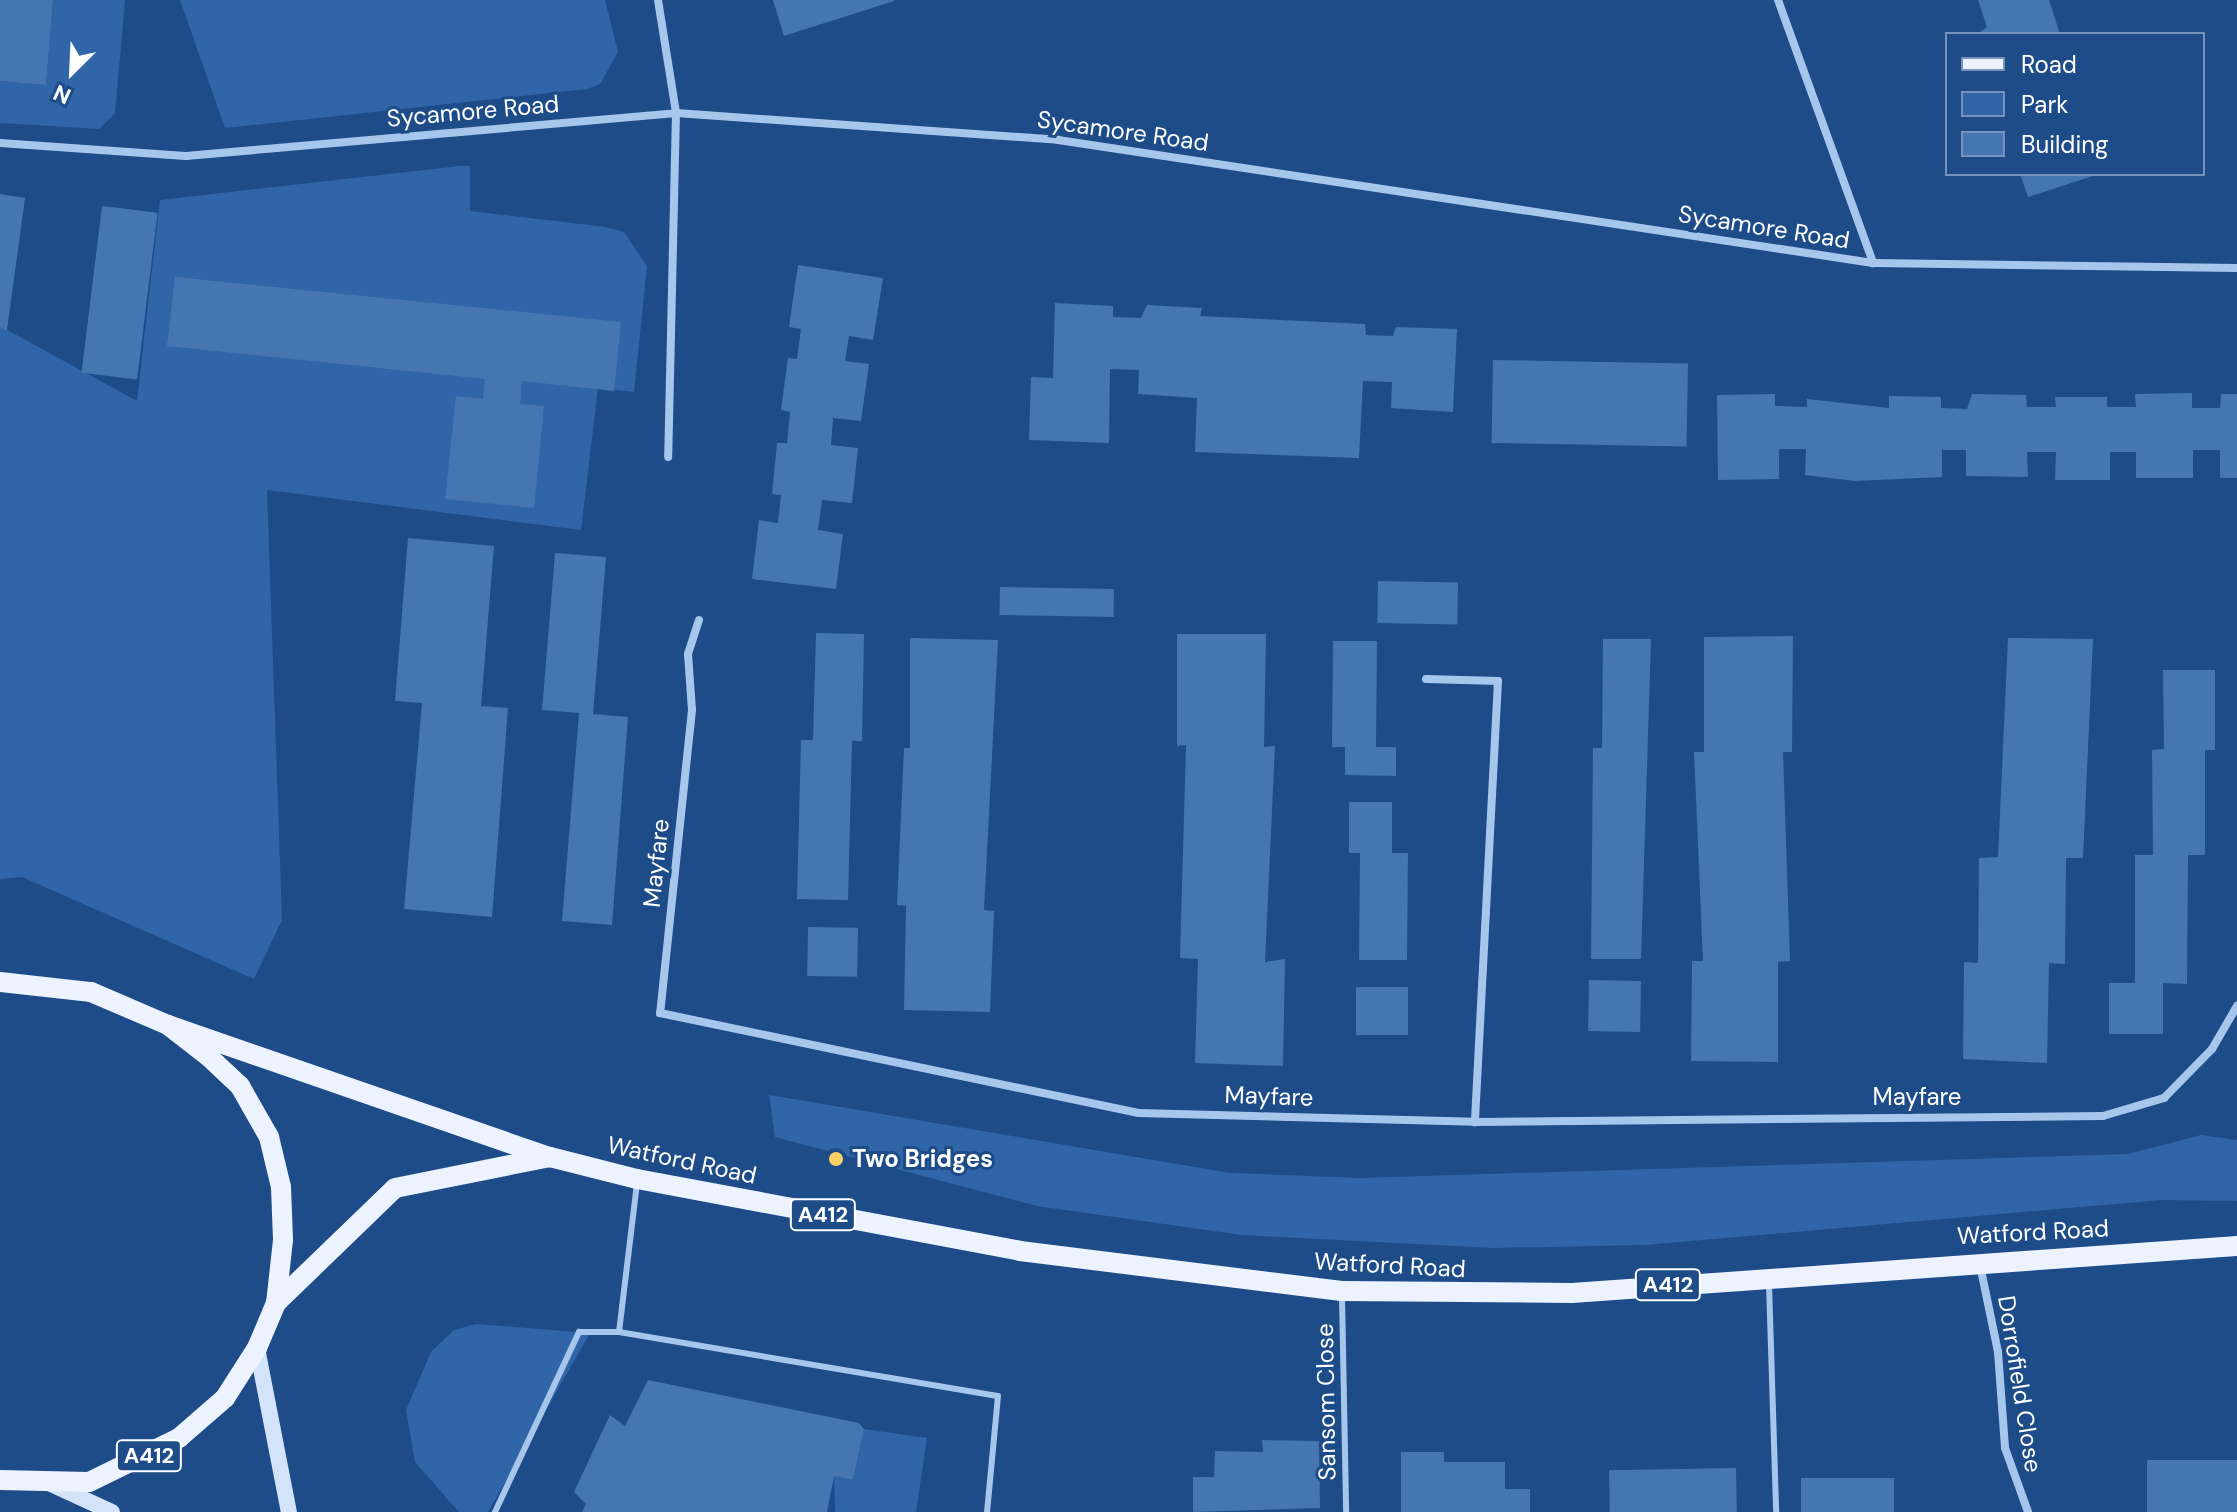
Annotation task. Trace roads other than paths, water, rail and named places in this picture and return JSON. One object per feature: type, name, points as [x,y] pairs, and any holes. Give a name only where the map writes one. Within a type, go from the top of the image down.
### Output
[{"type":"main road","name":"A412","points":[[0,982],[91,992],[168,1025],[240,1086],[269,1137],[281,1187],[276,1303],[257,1348],[225,1398],[179,1438],[89,1482],[51,1484],[0,1480]]},
{"type":"main road","name":"Watford Road","points":[[168,1025],[550,1157],[637,1179],[1020,1251],[1342,1291],[1572,1293],[1979,1261],[2237,1246]]},
{"type":"main road","name":"Watford Road","points":[[276,1303],[395,1188],[550,1157]]},
{"type":"street","points":[[658,0],[676,113],[668,457]]},
{"type":"street","points":[[1778,0],[1873,263]]},
{"type":"street","name":"Sycamore Road","points":[[0,143],[186,156],[676,113],[1058,140],[1873,263],[2237,268]]},
{"type":"street","name":"Mayfare","points":[[699,620],[688,654],[692,710],[660,1013],[1139,1113],[1475,1122],[2103,1116],[2164,1098],[2212,1049],[2237,1006]]},
{"type":"street","points":[[1426,679],[1498,681],[1475,1122]]},
{"type":"street","name":"Dorrofield Close","points":[[1979,1261],[1998,1352],[2005,1448],[2028,1512]]},
{"type":"street","points":[[257,1348],[289,1512]]},
{"type":"street","points":[[51,1484],[112,1512]]},
{"type":"lane","points":[[619,1332],[637,1179]]},
{"type":"lane","points":[[1769,1277],[1776,1512]]},
{"type":"lane","name":"Sansom Close","points":[[1342,1291],[1346,1512]]},
{"type":"lane","points":[[495,1512],[579,1332],[619,1332],[998,1396],[987,1512]]},
{"type":"place","name":"Two Bridges","points":[[836,1159]]}]
